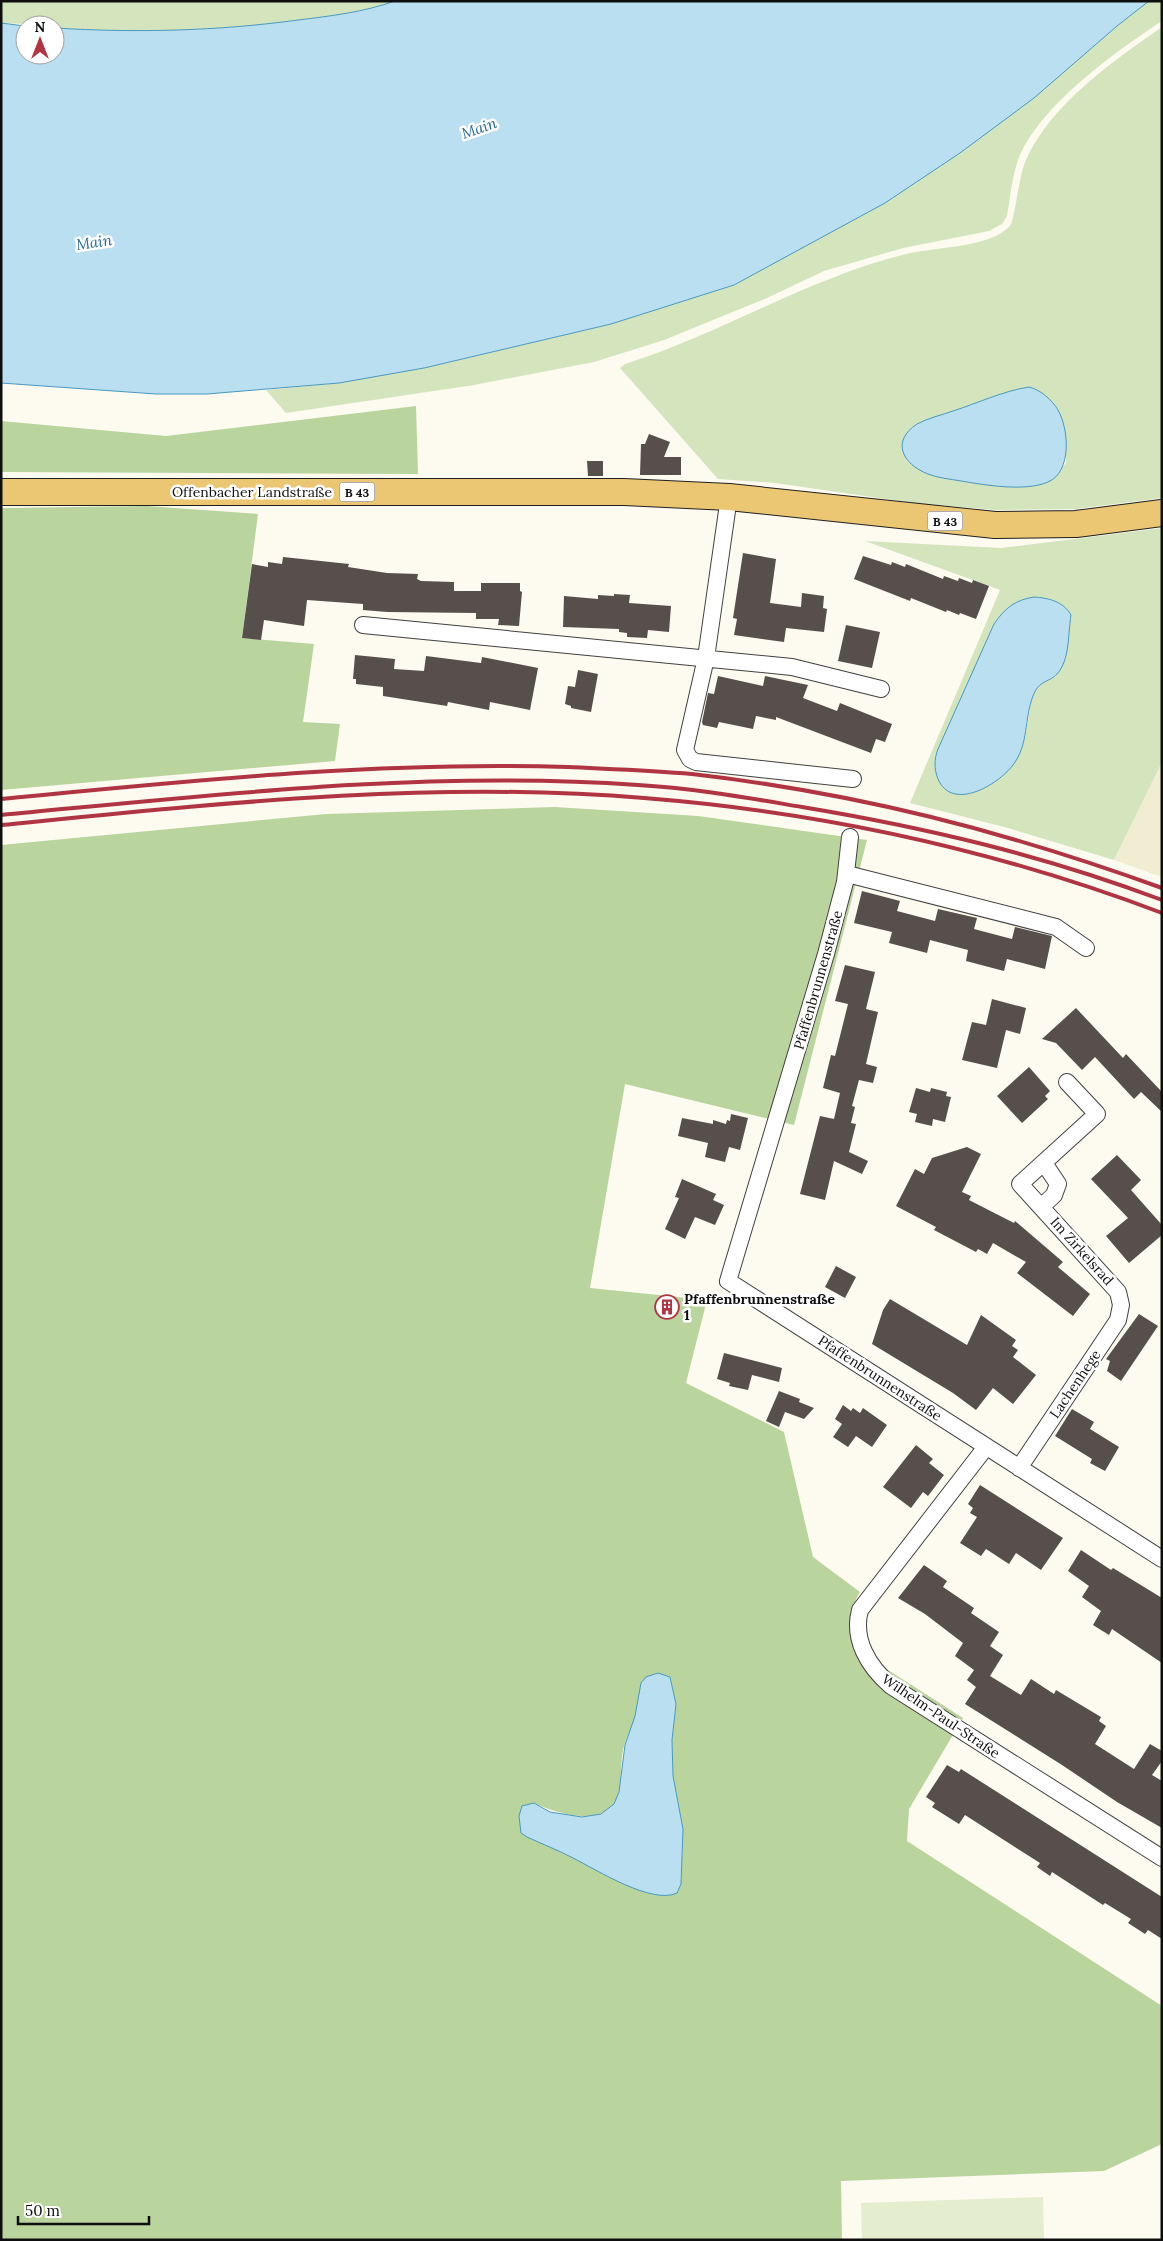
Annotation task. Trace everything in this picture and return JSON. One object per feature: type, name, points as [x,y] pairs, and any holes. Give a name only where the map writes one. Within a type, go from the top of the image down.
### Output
[{"type":"main road","name":"Offenbacher Landstraße","points":[[1,492],[604,492],[721,496]]},
{"type":"main road","name":"B 43","points":[[721,496],[995,525],[1076,524],[1162,513]]},
{"type":"street","points":[[721,496],[706,658],[684,750],[690,759],[696,762],[853,778]]},
{"type":"street","points":[[363,625],[792,667],[881,689]]},
{"type":"street","name":"Pfaffenbrunnenstraße","points":[[850,837],[846,874],[826,954],[728,1281],[1162,1559]]},
{"type":"street","points":[[846,874],[1056,927],[1086,948]]},
{"type":"street","name":"Im Zirkelsrad","points":[[1067,1082],[1097,1114],[1020,1184],[1121,1297]]},
{"type":"street","name":"Im Zirkelsrad","points":[[1041,1207],[1054,1194],[1058,1184],[1056,1178],[1044,1164]]},
{"type":"street","name":"Lachenhege","points":[[1020,1468],[1118,1320],[1121,1297]]},
{"type":"street","name":"Wilhelm-Paul-Straße","points":[[986,1446],[860,1610],[858,1629],[865,1656],[875,1671],[891,1686],[1162,1858]]},
{"type":"shaded area","points":[[1162,762],[1162,877],[1114,860]]},
{"type":"green space","points":[[1,1],[395,1],[371,8],[323,17],[207,29],[146,31],[65,28],[65,15],[15,15],[15,24],[1,23]]},
{"type":"green space","points":[[1149,1],[1162,1],[1162,21],[1101,64],[1060,100],[1043,120],[1028,140],[1018,160],[1007,216],[1002,224],[989,231],[903,248],[824,271],[767,298],[664,340],[594,362],[474,385],[286,413],[266,390],[339,383],[424,368],[611,324],[734,285],[1117,26]]},
{"type":"green space","points":[[1162,27],[1162,498],[1076,509],[995,510],[913,503],[775,483],[718,479],[620,368],[625,364],[696,338],[799,291],[870,264],[906,254],[976,243],[1001,233],[1012,222],[1021,175],[1026,160],[1050,121],[1085,86]],"holes":[[[1063,426],[1066,463],[1049,482],[1022,485],[927,474],[906,460]]]},
{"type":"green space","points":[[416,406],[418,474],[1,472],[1,421],[166,436]]},
{"type":"green space","points":[[147,506],[258,514],[242,638],[314,644],[303,722],[340,724],[335,761],[1,790],[1,508]]},
{"type":"green space","points":[[1162,528],[1162,762],[1114,860],[1008,828],[910,803],[1000,590],[865,541],[1001,548]],"holes":[[[1071,615],[1056,676],[1043,682],[1035,692],[1026,733],[1018,754],[1013,764],[998,780],[968,794],[950,792],[942,786]]]},
{"type":"green space","points":[[555,807],[698,816],[867,840],[794,1125],[625,1084],[590,1288],[707,1300],[686,1383],[784,1432],[813,1557],[860,1592],[856,1599],[853,1613],[853,1627],[857,1650],[963,1718],[909,1809],[907,1841],[1162,2006],[1162,2144],[1104,2171],[841,2181],[842,2240],[1,2240],[1,845],[326,814]],"holes":[[[658,1673],[670,1677],[676,1704],[672,1740],[673,1776],[683,1829],[681,1884],[630,1885],[521,1833],[534,1803],[569,1815],[582,1816],[595,1815],[606,1811],[614,1803],[619,1791],[624,1746],[635,1717],[641,1683]]]},
{"type":"green space","points":[[1043,2197],[1044,2240],[862,2240],[861,2203]]},
{"type":"water","name":"Main","points":[[395,1],[1149,1],[1117,26],[1034,98],[960,153],[885,203],[734,285],[611,324],[424,368],[339,383],[207,394],[156,394],[1,383],[1,23],[15,25],[15,65],[65,65],[65,28],[146,31],[238,27],[335,15]]},
{"type":"water","points":[[1029,387],[1042,393],[1053,403],[1062,418],[1066,438],[1065,460],[1056,477],[1048,482],[1028,487],[1017,487],[993,486],[948,479],[919,470],[906,458],[902,445],[904,438],[917,424],[1000,394]]},
{"type":"water","points":[[1034,597],[1050,599],[1059,603],[1071,615],[1068,646],[1064,661],[1057,674],[1041,684],[1035,691],[1030,705],[1022,749],[1013,765],[1006,773],[986,787],[975,792],[954,794],[945,789],[938,779],[935,760],[938,749],[994,624],[1002,613],[1011,606],[1021,600]]},
{"type":"water","points":[[658,1673],[670,1677],[676,1704],[672,1740],[673,1776],[683,1829],[681,1884],[677,1893],[666,1895],[639,1890],[610,1878],[567,1855],[527,1837],[521,1833],[519,1816],[522,1806],[534,1803],[550,1812],[582,1817],[601,1814],[614,1804],[619,1792],[625,1745],[635,1716],[641,1683],[646,1677]]},
{"type":"building","points":[[649,434],[670,442],[664,457],[681,457],[681,475],[640,475],[641,444],[645,444]]},
{"type":"building","points":[[587,461],[603,461],[603,476],[588,476]]},
{"type":"building","points":[[743,553],[776,559],[770,603],[801,607],[802,593],[824,596],[823,608],[827,609],[824,632],[786,628],[784,642],[734,635],[737,619],[733,618]]},
{"type":"building","points":[[863,556],[891,565],[892,562],[905,567],[906,564],[943,579],[944,576],[958,581],[959,578],[972,583],[973,580],[989,586],[976,619],[960,613],[959,615],[947,610],[946,612],[911,598],[910,601],[854,579]]},
{"type":"building","points":[[283,557],[349,564],[348,567],[387,573],[418,574],[417,579],[421,581],[454,582],[454,591],[481,591],[481,583],[520,583],[520,591],[522,592],[519,626],[498,625],[499,619],[476,619],[476,613],[387,612],[363,610],[363,604],[307,600],[304,626],[264,620],[261,640],[242,638],[252,564],[268,567],[268,562],[282,564]]},
{"type":"building","points":[[614,594],[630,595],[629,603],[671,606],[669,632],[648,630],[647,638],[627,637],[627,633],[619,632],[619,629],[563,627],[564,596],[598,599],[598,595],[614,596]]},
{"type":"building","points":[[846,625],[880,632],[872,668],[838,661]]},
{"type":"building","points":[[355,655],[395,659],[394,669],[424,671],[426,656],[481,663],[482,657],[538,668],[530,710],[490,702],[489,710],[448,702],[447,706],[383,696],[383,687],[356,684],[356,679],[353,679]]},
{"type":"building","points":[[578,670],[598,674],[591,712],[571,708],[571,706],[565,704],[568,686],[575,687]]},
{"type":"building","points":[[718,676],[763,686],[765,676],[808,685],[803,698],[837,711],[840,703],[892,724],[885,742],[876,739],[871,753],[776,717],[776,720],[756,716],[753,729],[719,722],[717,728],[703,725],[708,693],[714,694]]},
{"type":"building","points":[[862,891],[900,901],[897,911],[935,921],[938,909],[977,918],[974,929],[1012,939],[1015,927],[1052,936],[1045,969],[1007,959],[1004,971],[966,961],[968,950],[930,940],[927,953],[889,943],[892,932],[854,923]]},
{"type":"building","points":[[845,965],[875,972],[866,1009],[878,1012],[866,1064],[877,1067],[873,1083],[859,1080],[852,1106],[855,1107],[851,1123],[856,1124],[849,1152],[868,1161],[862,1174],[834,1161],[825,1200],[800,1194],[820,1116],[834,1119],[840,1093],[823,1088],[831,1055],[835,1056],[848,1004],[835,1001]]},
{"type":"building","points":[[992,999],[1026,1008],[1020,1034],[1006,1030],[997,1068],[962,1060],[972,1022],[986,1025]]},
{"type":"building","points":[[1076,1008],[1123,1058],[1126,1054],[1162,1092],[1162,1112],[1141,1092],[1134,1099],[1095,1057],[1082,1070],[1056,1043],[1042,1039]]},
{"type":"building","points":[[1029,1067],[1050,1091],[1045,1096],[1048,1099],[1022,1123],[997,1096]]},
{"type":"building","points":[[916,1088],[930,1092],[931,1088],[947,1092],[946,1096],[951,1097],[945,1122],[933,1119],[932,1126],[915,1122],[917,1114],[909,1112]]},
{"type":"building","points":[[731,1114],[748,1118],[740,1150],[729,1147],[725,1162],[705,1157],[708,1143],[678,1136],[682,1118],[713,1124],[713,1120],[726,1124],[727,1120],[730,1121]]},
{"type":"building","points":[[967,1147],[981,1154],[962,1192],[971,1196],[969,1200],[1014,1223],[1015,1221],[1063,1262],[1058,1267],[1090,1294],[1073,1316],[1017,1273],[1026,1262],[993,1243],[987,1254],[978,1249],[976,1252],[934,1230],[936,1227],[896,1206],[915,1169],[924,1174],[932,1158]]},
{"type":"building","points":[[1117,1155],[1141,1180],[1131,1190],[1162,1225],[1162,1235],[1129,1263],[1106,1236],[1128,1218],[1091,1179]]},
{"type":"building","points":[[682,1179],[716,1194],[713,1200],[724,1205],[715,1225],[695,1217],[685,1239],[665,1229],[679,1198],[675,1197]]},
{"type":"building","points":[[836,1266],[856,1277],[845,1298],[825,1287]]},
{"type":"building","points":[[890,1299],[967,1345],[981,1315],[1016,1340],[1012,1346],[1018,1350],[1013,1357],[1036,1375],[1013,1404],[993,1388],[976,1410],[953,1393],[872,1344],[883,1310]]},
{"type":"building","points":[[1139,1314],[1158,1326],[1121,1381],[1107,1371],[1110,1361],[1106,1359]]},
{"type":"building","points":[[724,1353],[782,1368],[779,1382],[752,1375],[748,1390],[729,1386],[730,1383],[717,1379]]},
{"type":"building","points":[[779,1391],[800,1399],[799,1402],[814,1408],[804,1419],[785,1412],[779,1427],[766,1421]]},
{"type":"building","points":[[843,1405],[851,1411],[853,1408],[860,1413],[863,1408],[887,1425],[872,1447],[856,1436],[848,1447],[833,1437],[842,1424],[835,1419]]},
{"type":"building","points":[[1072,1409],[1094,1422],[1090,1429],[1119,1447],[1105,1471],[1090,1463],[1092,1459],[1055,1436]]},
{"type":"building","points":[[916,1445],[933,1459],[929,1463],[944,1475],[928,1496],[923,1492],[911,1508],[883,1487]]},
{"type":"building","points":[[980,1485],[1063,1538],[1041,1570],[1016,1553],[1009,1564],[986,1549],[981,1556],[960,1543],[977,1517],[970,1513],[973,1508],[968,1504]]},
{"type":"building","points":[[1081,1550],[1111,1570],[1113,1568],[1162,1598],[1162,1663],[1112,1629],[1109,1635],[1093,1625],[1101,1611],[1082,1597],[1089,1586],[1068,1571]]},
{"type":"building","points":[[924,1565],[947,1581],[943,1587],[974,1608],[971,1613],[999,1632],[990,1646],[1003,1655],[990,1676],[1021,1695],[1031,1679],[1054,1694],[1056,1690],[1101,1717],[1099,1721],[1106,1726],[1095,1744],[1134,1769],[1150,1744],[1162,1751],[1162,1761],[1152,1775],[1162,1781],[1162,1828],[1117,1802],[965,1704],[976,1687],[967,1680],[974,1670],[955,1656],[963,1643],[925,1614],[898,1598]]},
{"type":"building","points":[[947,1765],[959,1772],[961,1769],[1162,1897],[1162,1939],[1148,1930],[1145,1934],[1128,1923],[1131,1919],[1105,1903],[1103,1905],[1052,1872],[1050,1876],[1037,1867],[1040,1863],[965,1815],[959,1824],[932,1807],[935,1803],[926,1797]]},
{"type":"railway","points":[[1,799],[213,779],[426,767],[568,767],[692,774],[813,792],[872,803],[930,817],[1046,849],[1162,888]]},
{"type":"railway","points":[[1,815],[240,793],[399,783],[558,781],[659,786],[849,815],[940,834],[984,844],[1073,869],[1162,900]]},
{"type":"railway","points":[[1,825],[242,802],[403,793],[564,793],[644,798],[776,813],[907,837],[1036,870],[1162,913]]},
{"type":"place","name":"Pfaffenbrunnenstraße 1","points":[[667,1307]]}]
